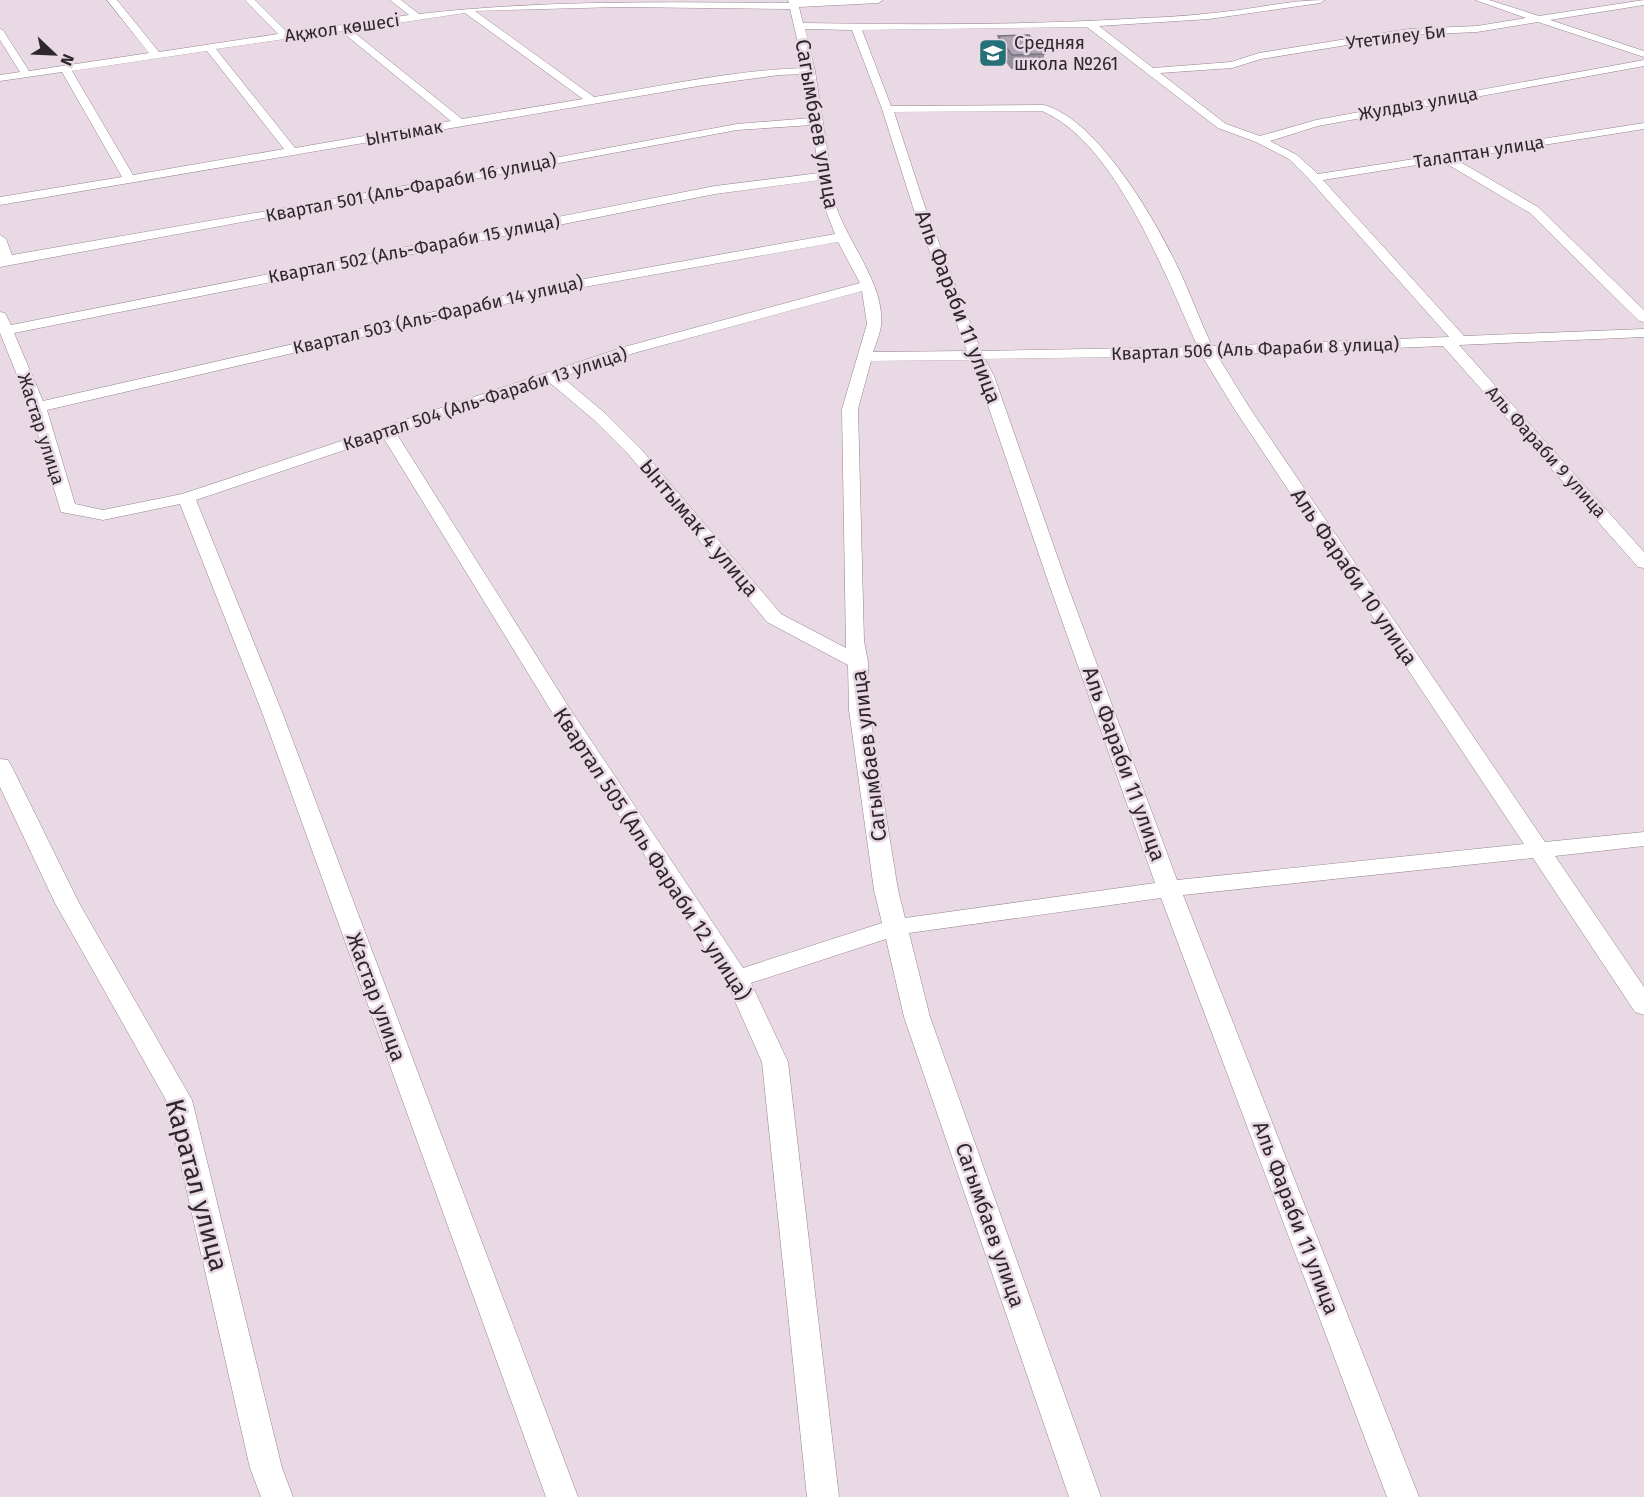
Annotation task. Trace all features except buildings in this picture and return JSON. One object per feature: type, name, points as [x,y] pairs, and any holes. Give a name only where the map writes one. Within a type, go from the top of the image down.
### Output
[{"type":"street","points":[[112,0],[156,55]]},
{"type":"street","points":[[250,0],[285,36]]},
{"type":"street","points":[[395,0],[417,17]]},
{"type":"street","points":[[795,8],[878,0]]},
{"type":"street","points":[[1248,0],[1270,8]]},
{"type":"street","points":[[795,8],[856,27],[973,27],[1194,18],[1320,0]]},
{"type":"street","points":[[1480,0],[1644,54]]},
{"type":"street","name":"Утетилеу Би","points":[[1149,71],[1232,65],[1259,56],[1409,32],[1477,29],[1644,2]]},
{"type":"street","name":"Ақжол көшесі","points":[[0,78],[467,10],[521,6],[619,4],[795,8]]},
{"type":"street","name":"Сагымбаев улица","points":[[795,8],[810,71],[830,206],[842,237],[868,285],[874,324],[850,409],[854,641],[858,662],[859,710],[886,890],[917,1017],[1085,1497]]},
{"type":"street","points":[[467,10],[592,101]]},
{"type":"street","points":[[1088,23],[1222,126],[1260,140],[1293,157],[1315,178]]},
{"type":"street","name":"Аль Фараби 11 улица","points":[[856,27],[887,109],[919,207],[975,356],[986,376],[1062,595],[1169,889],[1403,1497]]},
{"type":"street","points":[[343,28],[460,123]]},
{"type":"street","points":[[0,32],[26,74]]},
{"type":"street","points":[[209,47],[292,152]]},
{"type":"street","name":"Жулдыз улица","points":[[1260,140],[1316,123],[1644,63]]},
{"type":"street","points":[[65,68],[130,180]]},
{"type":"street","name":"Ынтымак","points":[[0,201],[753,75],[810,71]]},
{"type":"street","name":"Аль Фараби 10 улица","points":[[887,109],[1044,108],[1054,110],[1085,136],[1111,168],[1142,213],[1163,251],[1208,351],[1242,410],[1644,1006]]},
{"type":"street","name":"Квартал 501 (Аль-Фараби 16 улица)","points":[[4,261],[290,211],[737,128],[816,121]]},
{"type":"street","name":"Талаптан улица","points":[[1315,178],[1644,126]]},
{"type":"street","points":[[1444,158],[1534,210],[1644,318]]},
{"type":"street","name":"Квартал 502 (Аль-Фараби 15 улица)","points":[[3,323],[715,190],[825,176]]},
{"type":"street","name":"Аль Фараби 9 улица","points":[[1315,178],[1644,563]]},
{"type":"street","name":"Квартал 503 (Аль-Фараби 14 улица)","points":[[38,407],[556,288],[735,254],[842,237]]},
{"type":"street","points":[[0,240],[4,261]]},
{"type":"street","name":"Квартал 504 (Аль-Фараби 13 улица)","points":[[103,515],[186,498],[628,350],[767,310],[868,285]]},
{"type":"street","name":"Жастар улица","points":[[3,323],[38,407],[67,508],[103,515]]},
{"type":"street","name":"Квартал 506 (Аль Фараби 8 улица)","points":[[865,357],[1208,351],[1644,333]]},
{"type":"street","name":"Ынтымак 4 улица","points":[[551,376],[600,417],[635,452],[774,618],[858,662]]},
{"type":"street","name":"Квартал 505 (Аль Фараби 12 улица)","points":[[387,431],[560,709],[737,979],[775,1062],[823,1497]]},
{"type":"street","name":"Жастар улица","points":[[186,498],[272,711],[562,1497]]},
{"type":"street","name":"Каратал улица","points":[[0,765],[67,903],[179,1100],[264,1456],[277,1497]]},
{"type":"street","points":[[737,979],[895,927],[1169,889],[1644,839]]},
{"type":"place","name":"Средняя школа №261","points":[[993,53]]}]
